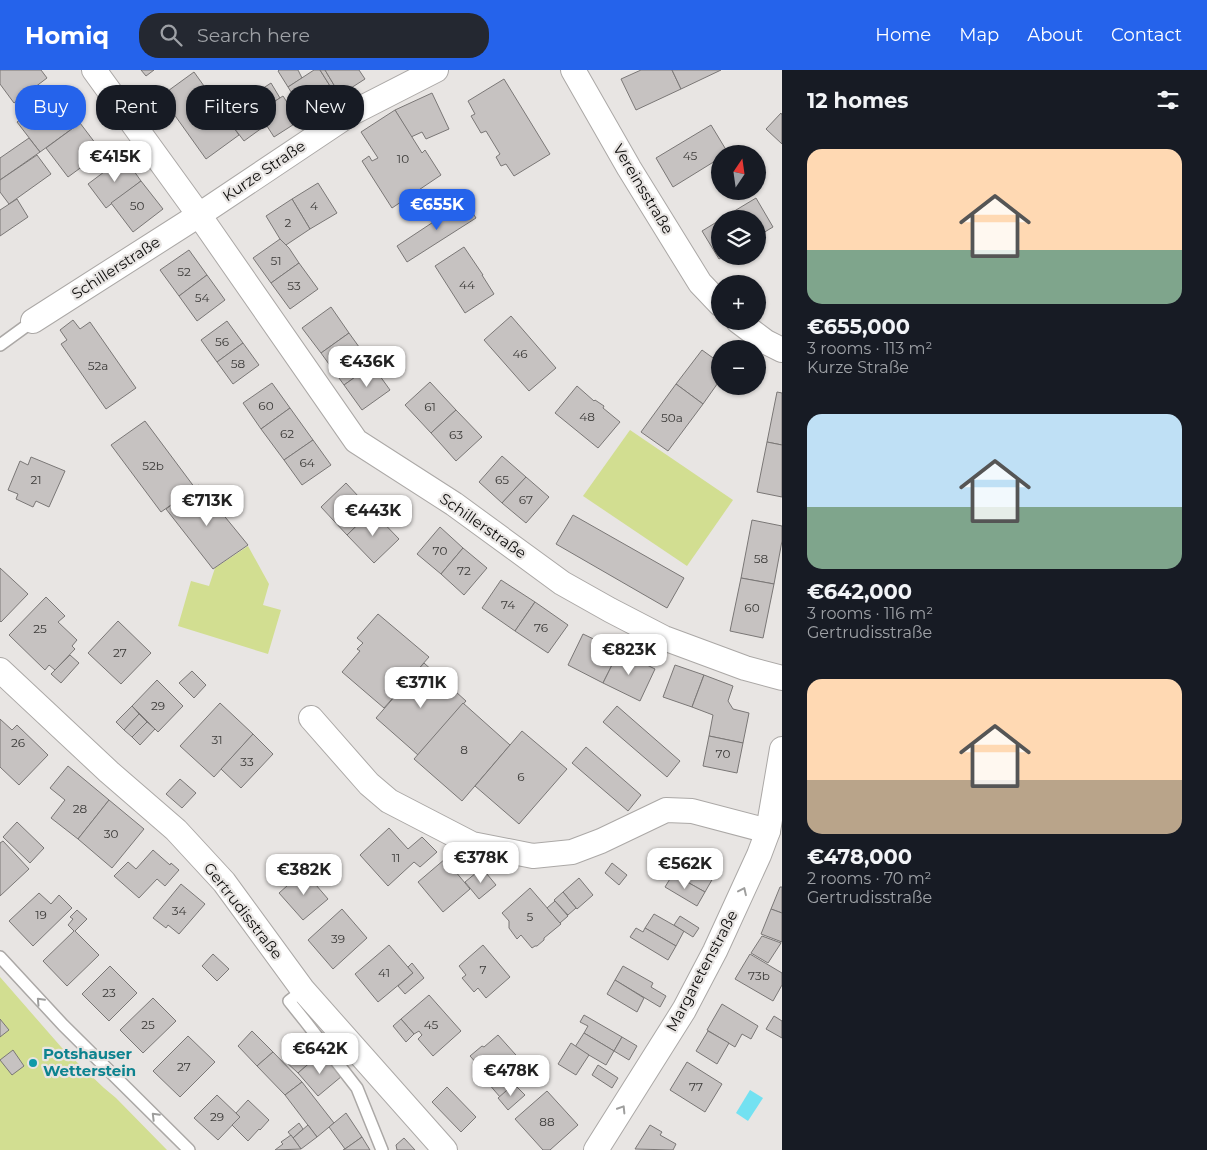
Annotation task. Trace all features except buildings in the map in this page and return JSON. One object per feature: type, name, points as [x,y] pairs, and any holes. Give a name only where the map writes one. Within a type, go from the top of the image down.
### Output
[{"type":"street","name":"Schillerstraße","points":[[94,70],[356,441],[454,504],[562,582],[610,610],[664,638],[745,668],[782,678]]},
{"type":"street","name":"Kurze Straße","points":[[198,215],[350,114],[436,70]]},
{"type":"street","name":"Vereinsstraße","points":[[573,70],[629,168],[700,283],[711,295]]},
{"type":"street","name":"Schillerstraße","points":[[34,321],[198,215]]},
{"type":"street","points":[[750,330],[766,342],[782,350]]},
{"type":"street","name":"Gertrudisstraße","points":[[0,670],[109,772],[176,830],[224,882],[303,990],[445,1150]]},
{"type":"street","points":[[311,718],[369,784],[389,801],[472,844],[533,856],[572,852],[601,841],[666,810],[692,811],[768,831]]},
{"type":"street","name":"Margaretenstraße","points":[[596,1150],[684,1010],[716,951],[760,856],[768,831],[782,750]]},
{"type":"lane","points":[[0,345],[34,321]]},
{"type":"lane","points":[[0,957],[63,1025],[189,1150]]},
{"type":"lane","points":[[303,990],[288,1001],[357,1088],[382,1150]]},
{"type":"green space","points":[[630,430],[733,500],[687,566],[583,496]]},
{"type":"green space","points":[[248,546],[269,584],[263,605],[281,610],[268,654],[178,626],[191,581],[209,586],[215,568]]},
{"type":"green space","points":[[0,977],[62,1048],[116,1098],[167,1150],[0,1150]]},
{"type":"water","points":[[750,1090],[763,1098],[748,1121],[736,1113]]},
{"type":"place","name":"Potshauser Wetterstein","points":[[33,1063]]}]
